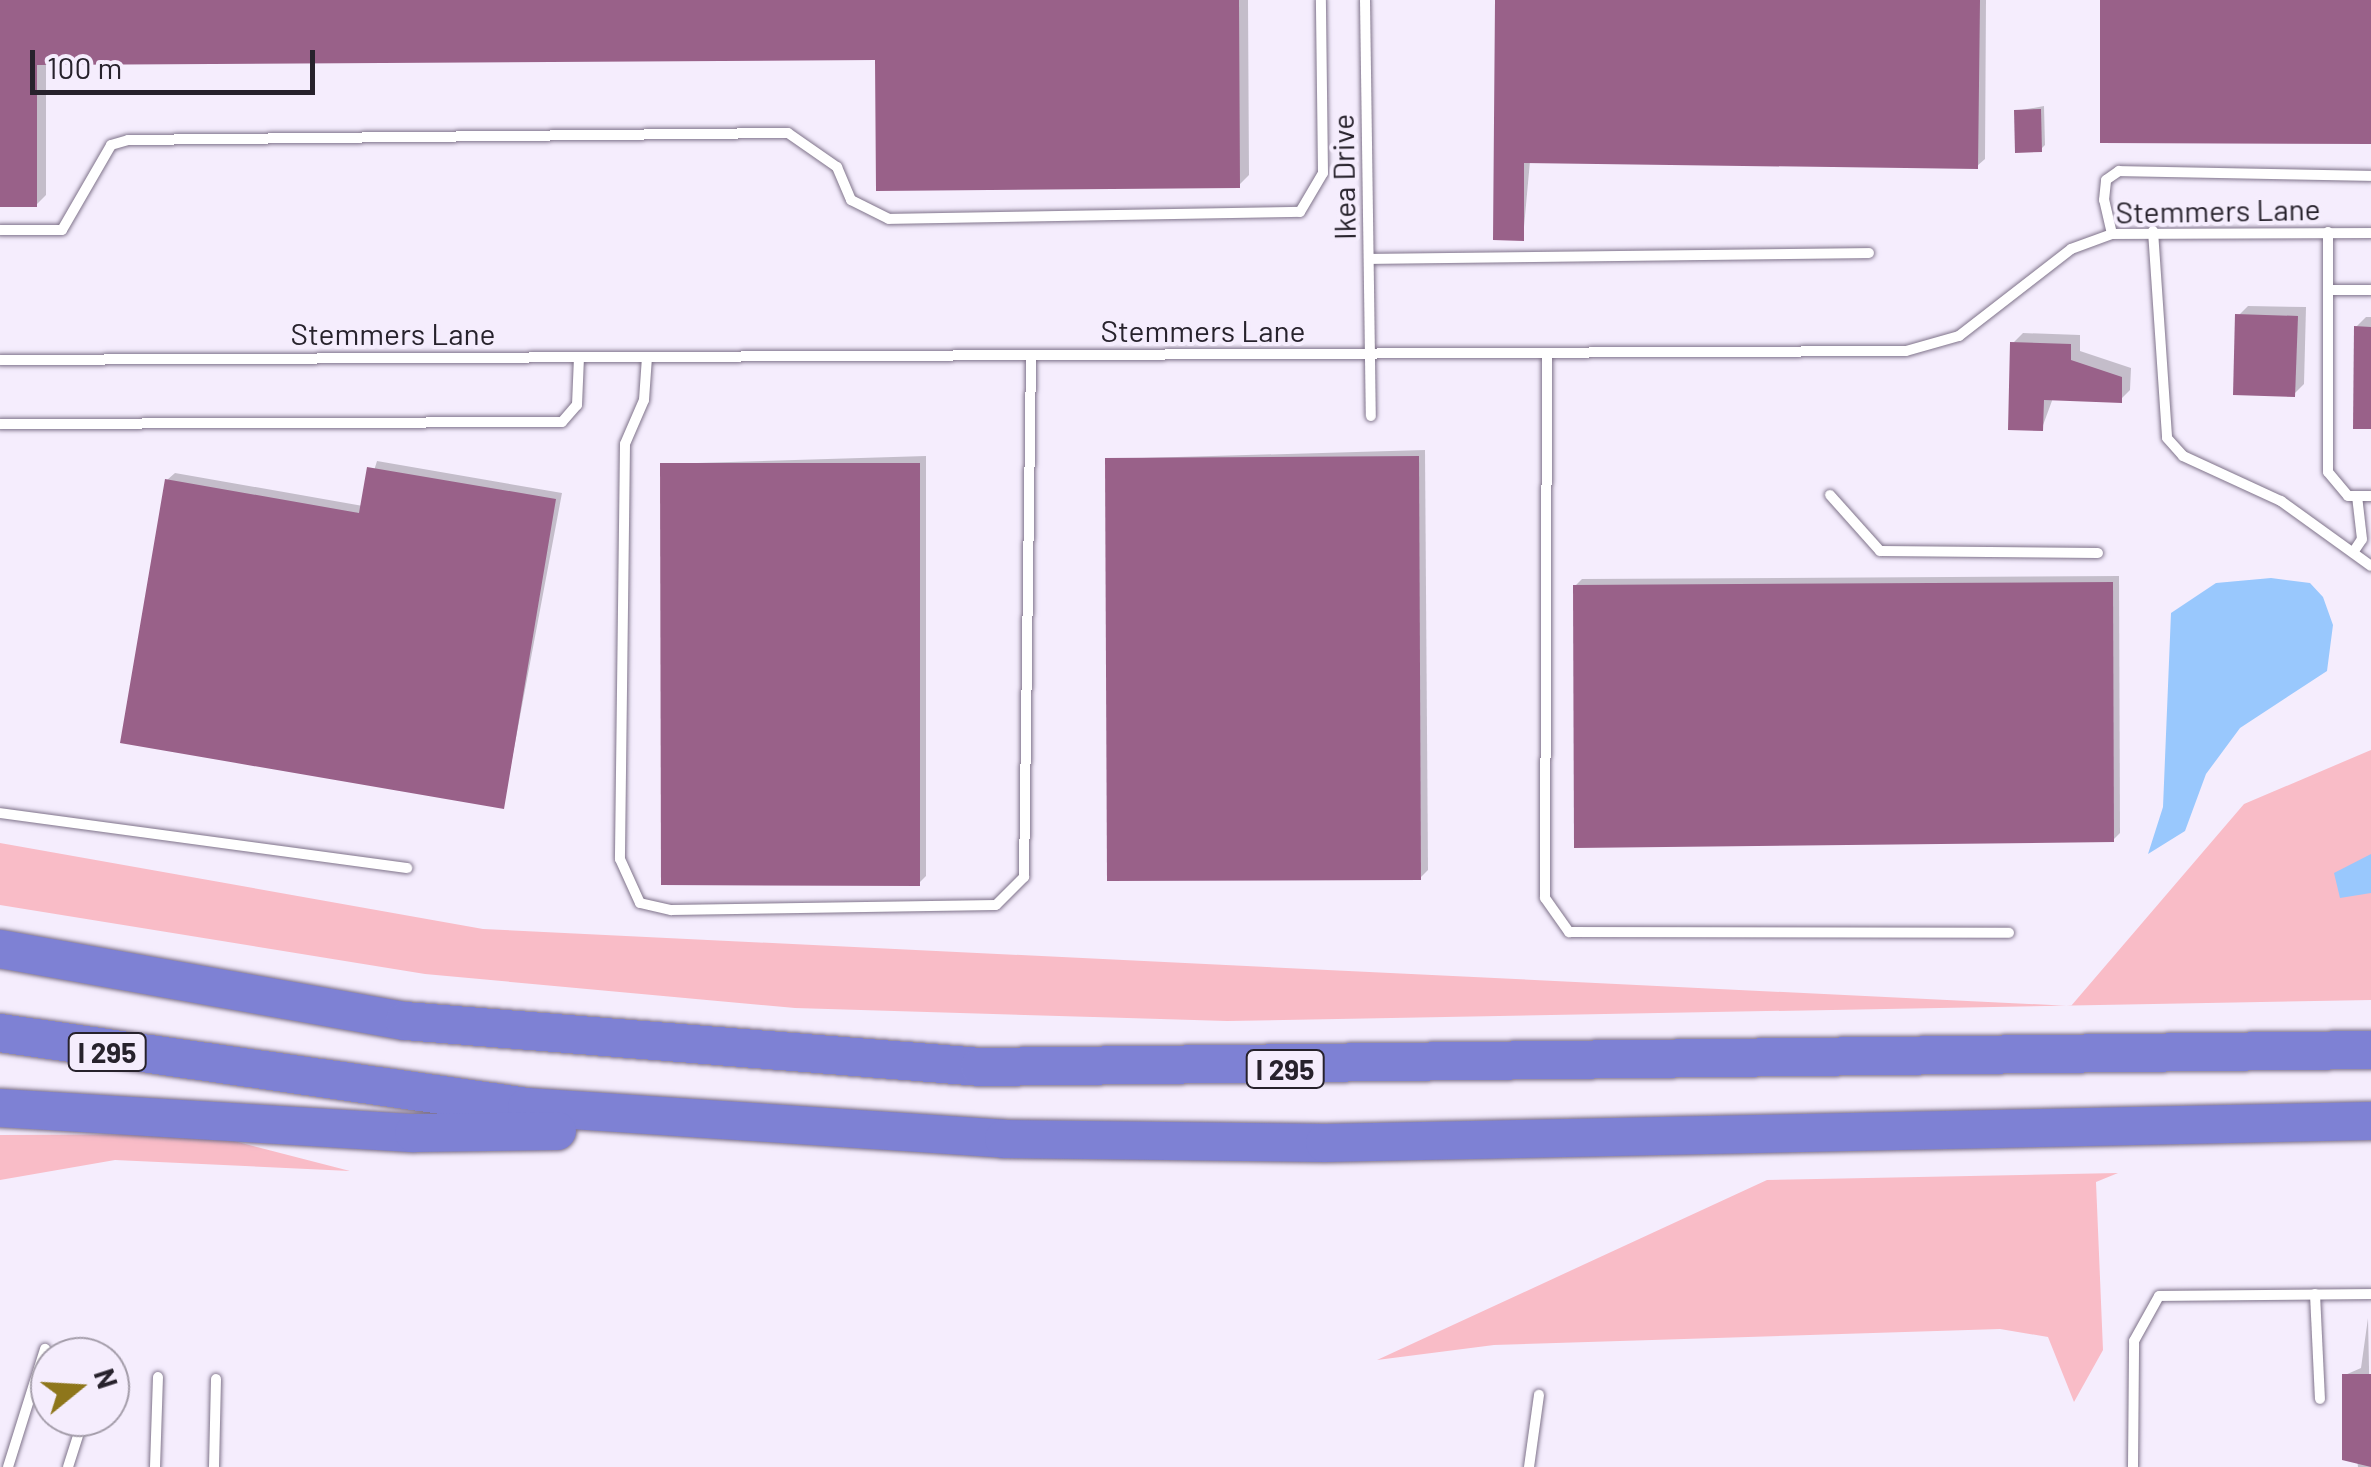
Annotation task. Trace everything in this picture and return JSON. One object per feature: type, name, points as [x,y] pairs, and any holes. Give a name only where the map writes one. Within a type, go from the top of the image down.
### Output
[{"type":"highway","name":"I 295","points":[[10,947],[405,1021],[980,1067],[2371,1050]]},
{"type":"highway","name":"I 295","points":[[0,1034],[370,1090],[764,1128],[1260,1144],[2371,1121]]},
{"type":"highway","points":[[10,1105],[414,1133],[764,1128]]},
{"type":"lane","points":[[0,230],[62,230],[111,145],[128,140],[788,134],[836,167],[851,200],[889,218],[1300,212],[1324,173],[1321,0]]},
{"type":"lane","name":"Ikea Drive","points":[[1365,0],[1371,416]]},
{"type":"lane","points":[[2112,234],[2105,190],[2119,171],[2371,176]]},
{"type":"lane","points":[[2153,230],[2167,438],[2183,456],[2281,501],[2371,566]]},
{"type":"lane","name":"Stemmers Lane","points":[[0,360],[1906,351],[1958,336],[2071,249],[2112,234],[2153,230],[2371,233]]},
{"type":"lane","points":[[2328,232],[2328,472],[2336,488],[2357,496],[2371,496]]},
{"type":"lane","points":[[1370,259],[1868,252]]},
{"type":"lane","points":[[2328,290],[2371,290]]},
{"type":"lane","points":[[1547,353],[1545,898],[1569,932],[2009,933]]},
{"type":"lane","points":[[647,357],[644,400],[625,444],[620,859],[640,903],[671,910],[996,905],[1024,876],[1031,356]]},
{"type":"lane","points":[[0,424],[562,422],[577,405],[578,357]]},
{"type":"lane","points":[[1830,495],[1880,551],[2098,553]]},
{"type":"lane","points":[[2354,551],[2362,539],[2357,496]]},
{"type":"lane","points":[[0,814],[407,868]]},
{"type":"lane","points":[[2315,1294],[2320,1400]]},
{"type":"lane","points":[[2133,1467],[2134,1340],[2159,1296],[2371,1294]]},
{"type":"lane","points":[[155,1467],[158,1377]]},
{"type":"lane","points":[[214,1467],[216,1379]]},
{"type":"lane","points":[[8,1467],[30,1395]]},
{"type":"lane","points":[[1529,1467],[1539,1396]]},
{"type":"lane","points":[[68,1467],[78,1437]]},
{"type":"shaded area","points":[[2371,750],[2371,1000],[2071,1005],[2244,804]]},
{"type":"shaded area","points":[[0,843],[483,929],[2064,1006],[1227,1021],[795,1008],[425,974],[0,905]]},
{"type":"shaded area","points":[[207,1134],[350,1171],[115,1160],[0,1180],[0,1135]]},
{"type":"shaded area","points":[[2118,1173],[2096,1182],[2103,1350],[2074,1402],[2048,1337],[2000,1329],[1494,1345],[1377,1360],[1767,1180]]},
{"type":"water","points":[[2271,578],[2310,583],[2323,597],[2333,625],[2327,671],[2240,728],[2206,774],[2185,831],[2148,854],[2163,807],[2171,613],[2216,583]]},
{"type":"water","points":[[2371,854],[2371,893],[2340,898],[2334,873]]},
{"type":"building","points":[[0,0],[1239,0],[1240,188],[876,191],[875,60],[37,65],[37,207],[0,207]]},
{"type":"building","points":[[1495,0],[1980,0],[1978,169],[1524,163],[1524,241],[1493,240]]},
{"type":"building","points":[[2100,0],[2371,0],[2371,144],[2100,143]]},
{"type":"building","points":[[2041,109],[2042,152],[2015,153],[2014,110]]},
{"type":"building","points":[[2235,314],[2298,316],[2295,397],[2233,395]]},
{"type":"building","points":[[2354,326],[2371,327],[2371,429],[2353,429]]},
{"type":"building","points":[[2010,342],[2071,344],[2071,360],[2122,377],[2122,403],[2044,400],[2043,431],[2008,430]]},
{"type":"building","points":[[1419,456],[1421,880],[1107,881],[1105,458]]},
{"type":"building","points":[[660,463],[920,463],[920,886],[661,885]]},
{"type":"building","points":[[367,467],[556,499],[504,809],[120,743],[165,479],[359,513]]},
{"type":"building","points":[[2113,582],[2114,842],[1574,848],[1573,585]]},
{"type":"building","points":[[2342,1374],[2371,1374],[2371,1467],[2342,1460]]}]
